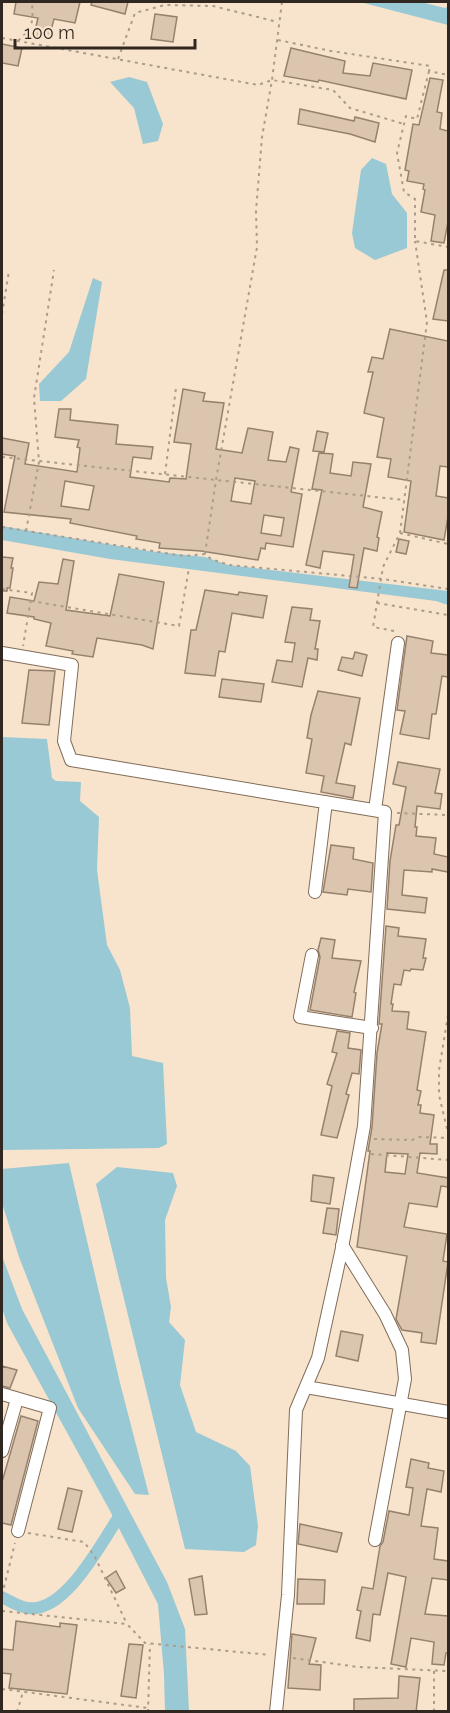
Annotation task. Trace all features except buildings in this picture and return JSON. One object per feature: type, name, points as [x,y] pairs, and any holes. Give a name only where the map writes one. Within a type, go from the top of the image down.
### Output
[{"type":"street","points":[[276,1712],[288,1595],[296,1410],[318,1358],[362,1138],[372,1028],[380,811],[398,643]]},
{"type":"street","points":[[2,653],[72,665],[64,741],[71,760],[380,811]]},
{"type":"street","points":[[315,892],[326,802]]},
{"type":"street","points":[[312,954],[300,1017],[372,1028]]},
{"type":"street","points":[[342,1245],[385,1314],[402,1350],[405,1379],[375,1540]]},
{"type":"street","points":[[306,1387],[448,1412]]},
{"type":"street","points":[[2,1394],[50,1408],[18,1531]]},
{"type":"street","points":[[2,1451],[17,1399]]},
{"type":"path","points":[[18,41],[30,30],[33,18],[32,2]]},
{"type":"path","points":[[206,554],[216,480],[257,248],[256,211],[262,137],[282,2]]},
{"type":"path","points":[[118,59],[135,13],[165,5],[213,6],[279,22]]},
{"type":"path","points":[[2,38],[258,85],[272,80],[333,90],[350,108],[404,124]]},
{"type":"path","points":[[278,40],[331,51],[430,66],[417,119],[406,116],[397,153],[404,192],[415,199],[415,241],[427,322],[400,533],[383,567],[374,627],[399,632],[398,643]]},
{"type":"path","points":[[429,71],[448,75]]},
{"type":"path","points":[[415,241],[448,247]]},
{"type":"path","points":[[26,531],[39,462],[34,398],[54,270]]},
{"type":"path","points":[[2,314],[9,271]]},
{"type":"path","points":[[165,474],[176,388]]},
{"type":"path","points":[[2,458],[404,500]]},
{"type":"path","points":[[2,526],[184,556],[206,554]]},
{"type":"path","points":[[400,533],[448,544]]},
{"type":"path","points":[[206,554],[211,559],[229,565],[381,579],[448,589]]},
{"type":"path","points":[[31,601],[179,626],[189,568]]},
{"type":"path","points":[[2,589],[32,593],[22,656]]},
{"type":"path","points":[[377,603],[448,615]]},
{"type":"path","points":[[380,811],[431,816],[448,815]]},
{"type":"path","points":[[448,1015],[439,1070],[439,1095],[448,1133]]},
{"type":"path","points":[[362,1138],[412,1140],[420,1137],[448,1138]]},
{"type":"path","points":[[359,1153],[448,1160]]},
{"type":"path","points":[[2,1595],[18,1531],[84,1542],[94,1555],[127,1624],[145,1643],[283,1656],[358,1667],[448,1671]]},
{"type":"path","points":[[2,1611],[127,1624]]},
{"type":"path","points":[[2,1689],[148,1710],[150,1644]]},
{"type":"path","points":[[434,1671],[434,1712]]},
{"type":"path","points":[[17,1712],[23,1692]]},
{"type":"water","points":[[360,2],[396,2],[433,11],[448,7],[448,25]]},
{"type":"water","points":[[129,77],[147,82],[163,124],[158,141],[143,144],[134,108],[110,82]]},
{"type":"water","points":[[372,158],[386,164],[392,194],[407,213],[407,248],[375,260],[355,248],[352,233],[361,170]]},
{"type":"water","points":[[93,278],[102,282],[86,379],[61,401],[40,401],[39,384],[69,352]]},
{"type":"water","points":[[2,526],[148,551],[205,557],[228,565],[448,591],[448,605],[436,601],[110,559],[2,540]]},
{"type":"water","points":[[2,737],[47,739],[52,778],[56,781],[81,782],[80,801],[99,817],[97,870],[107,945],[120,970],[130,1008],[132,1056],[163,1063],[167,1144],[159,1148],[2,1150]]},
{"type":"water","points":[[69,1163],[120,1383],[149,1495],[135,1494],[78,1408],[19,1257],[2,1203],[2,1169]]},
{"type":"water","points":[[117,1167],[173,1173],[177,1186],[165,1220],[166,1278],[171,1307],[169,1322],[185,1340],[180,1385],[196,1432],[236,1451],[250,1466],[258,1526],[256,1545],[244,1552],[185,1549],[96,1184]]},
{"type":"water","points":[[2,1256],[22,1309],[167,1582],[185,1629],[189,1711],[165,1711],[158,1604],[109,1509],[7,1323],[2,1308]]},
{"type":"waterway","points":[[396,2],[448,15]]},
{"type":"waterway","points":[[2,1597],[28,1608],[42,1607],[55,1600],[81,1574],[120,1515]]}]
